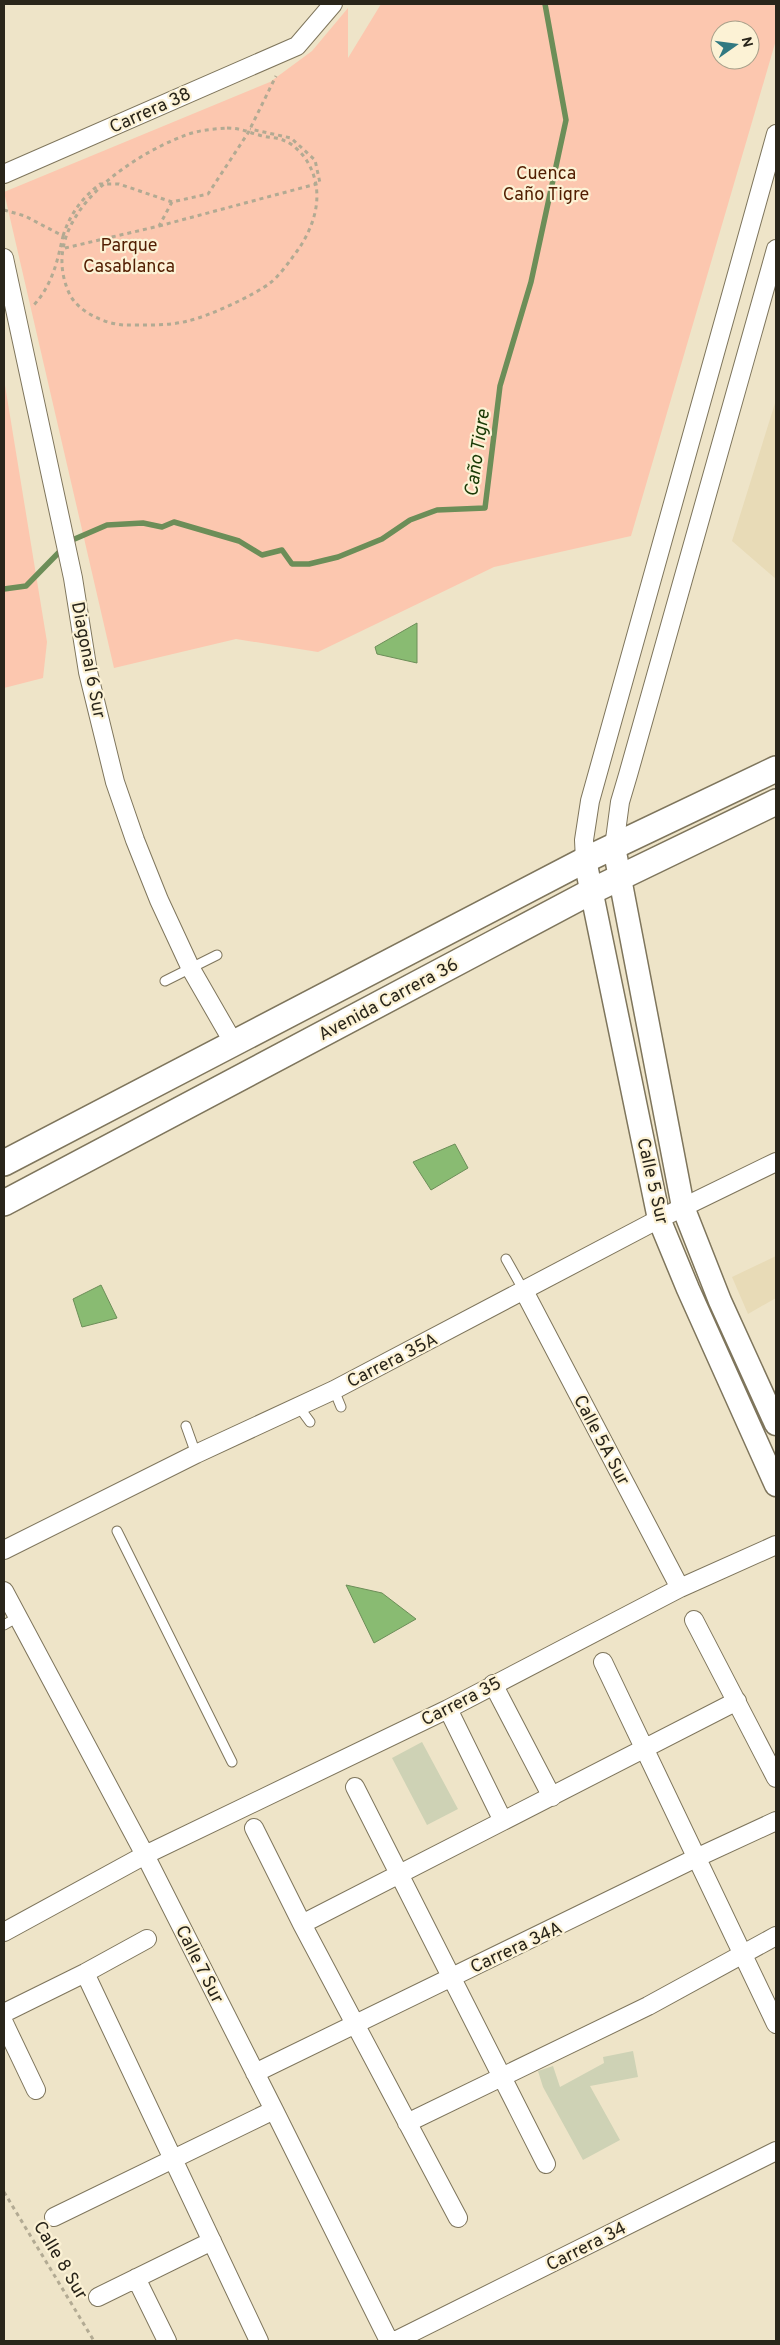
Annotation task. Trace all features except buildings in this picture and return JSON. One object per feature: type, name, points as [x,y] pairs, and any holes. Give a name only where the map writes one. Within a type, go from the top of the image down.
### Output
[{"type":"main road","name":"Avenida Carrera 36","points":[[4,1163],[585,860],[776,769]]},
{"type":"main road","name":"Avenida Carrera 36","points":[[4,1203],[592,891],[776,802]]},
{"type":"street","points":[[297,46],[333,4]]},
{"type":"street","name":"Carrera 38","points":[[4,174],[297,46]]},
{"type":"street","points":[[585,860],[584,840],[590,801],[776,134]]},
{"type":"street","points":[[614,847],[620,802],[776,249]]},
{"type":"street","name":"Diagonal 6 Sur","points":[[4,258],[73,578],[88,672],[116,782],[138,849],[191,969],[233,1042]]},
{"type":"street","name":"Calle 5 Sur","points":[[614,847],[683,1207],[720,1301],[776,1424]]},
{"type":"street","name":"Calle 5 Sur","points":[[585,860],[659,1219],[688,1289],[776,1485]]},
{"type":"street","name":"Carrera 35A","points":[[4,1550],[196,1454],[334,1390],[659,1219],[776,1162]]},
{"type":"street","name":"Calle 5A Sur","points":[[524,1291],[680,1588]]},
{"type":"street","name":"Carrera 35","points":[[4,1932],[144,1855],[448,1709],[680,1588],[776,1545]]},
{"type":"street","name":"Calle 7 Sur","points":[[5,1594],[11,1621],[144,1855],[274,2110],[388,2341]]},
{"type":"street","points":[[694,1620],[776,1778]]},
{"type":"street","points":[[603,1662],[644,1751],[744,1953],[776,2024]]},
{"type":"street","points":[[493,1684],[552,1797]]},
{"type":"street","points":[[302,1924],[737,1702]]},
{"type":"street","points":[[448,1709],[503,1821]]},
{"type":"street","points":[[355,1788],[398,1874],[453,1976],[546,2164]]},
{"type":"street","name":"Carrera 34A","points":[[255,2073],[696,1858],[776,1821]]},
{"type":"street","points":[[254,1828],[302,1924],[458,2218]]},
{"type":"street","points":[[407,2123],[648,2006],[776,1936]]},
{"type":"street","points":[[4,2013],[147,1939]]},
{"type":"street","points":[[84,1973],[259,2341]]},
{"type":"street","points":[[4,2024],[36,2090]]},
{"type":"street","points":[[54,2217],[274,2110]]},
{"type":"street","name":"Carrera 34","points":[[395,2341],[776,2151]]},
{"type":"street","points":[[98,2297],[212,2241]]},
{"type":"street","points":[[136,2278],[167,2341]]},
{"type":"lane","points":[[165,981],[217,955]]},
{"type":"lane","points":[[506,1259],[524,1291]]},
{"type":"lane","points":[[334,1390],[341,1407]]},
{"type":"lane","points":[[299,1407],[310,1422]]},
{"type":"lane","points":[[186,1426],[196,1454]]},
{"type":"lane","points":[[117,1531],[232,1762]]},
{"type":"path","points":[[18,322],[42,296],[56,270],[63,248],[70,226],[103,184],[112,174],[142,156],[186,135],[227,128],[242,128],[250,130],[286,141],[303,155],[313,171],[317,204],[312,224],[303,244],[271,283],[241,299],[188,321],[121,325],[86,313],[72,299],[63,280],[62,256],[63,248],[63,236],[68,220],[77,207],[88,193],[100,184],[103,184],[119,184],[172,202],[208,194],[250,130],[274,78],[297,46]]},
{"type":"path","points":[[63,248],[159,226],[320,182],[315,160],[292,138],[250,130]]},
{"type":"path","points":[[159,226],[172,202]]},
{"type":"path","points":[[4,210],[25,216],[63,236]]},
{"type":"path","name":"Calle 8 Sur","points":[[4,2192],[94,2341]]},
{"type":"shaded area","points":[[776,400],[776,579],[732,541]]},
{"type":"shaded area","points":[[417,623],[417,663],[377,654],[375,647]]},
{"type":"shaded area","points":[[455,1144],[468,1168],[431,1190],[413,1162]]},
{"type":"shaded area","points":[[776,1256],[776,1298],[748,1314],[732,1277]]},
{"type":"shaded area","points":[[101,1285],[117,1318],[82,1327],[73,1299]]},
{"type":"shaded area","points":[[346,1585],[382,1593],[416,1619],[374,1643]]},
{"type":"green space","name":"Cuenca Caño Tigre","points":[[381,4],[776,4],[776,40],[631,536],[494,567],[318,652],[236,639],[114,668],[4,192],[270,82],[312,51],[348,8],[348,58]]},
{"type":"green space","points":[[4,379],[47,642],[43,678],[4,688]]},
{"type":"waterway","name":"Caño Tigre","points":[[4,589],[26,586],[70,541],[107,525],[143,523],[162,527],[174,522],[239,541],[262,555],[282,550],[292,564],[309,564],[338,557],[382,539],[410,520],[437,510],[485,508],[500,386],[531,282],[566,120],[545,4]]},
{"type":"park label","name":"Parque Casablanca","points":[[129,255]]}]
